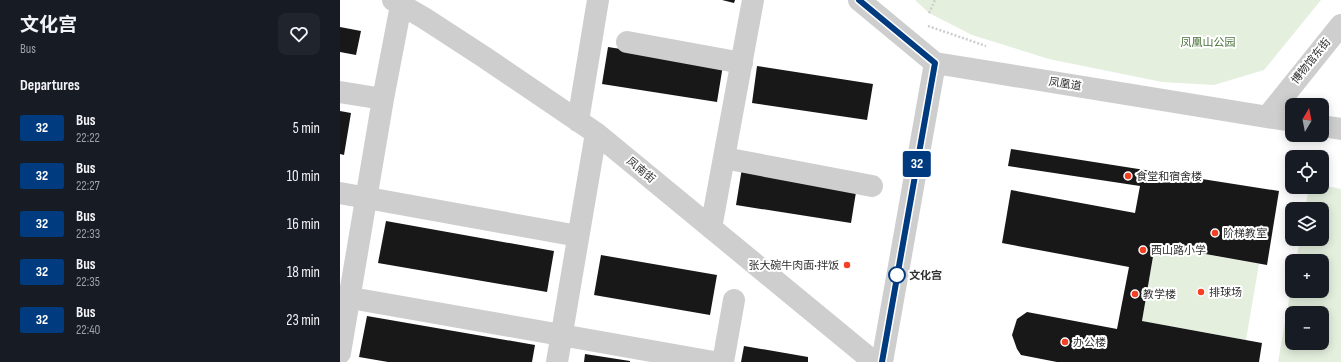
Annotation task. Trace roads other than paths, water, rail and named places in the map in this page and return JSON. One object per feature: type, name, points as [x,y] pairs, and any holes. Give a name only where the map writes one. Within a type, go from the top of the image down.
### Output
[{"type":"street","points":[[578,121],[598,0]]},
{"type":"street","points":[[711,228],[753,0]]},
{"type":"street","points":[[859,0],[935,63],[882,362]]},
{"type":"street","points":[[340,353],[345,297],[366,198],[384,99],[397,2]]},
{"type":"street","name":"凤南街","points":[[397,2],[426,9],[596,133],[874,362]]},
{"type":"street","name":"博物馆东街","points":[[1267,117],[1341,24]]},
{"type":"street","points":[[626,42],[742,63]]},
{"type":"street","name":"凤凰道","points":[[935,63],[1285,120]]},
{"type":"street","points":[[340,92],[384,99]]},
{"type":"street","points":[[1329,127],[1341,129]]},
{"type":"street","points":[[557,362],[596,133]]},
{"type":"street","points":[[724,158],[872,186]]},
{"type":"street","points":[[340,193],[578,236]]},
{"type":"street","points":[[345,297],[714,362]]},
{"type":"street","points":[[723,362],[734,300]]},
{"type":"place","name":"食堂和宿舍楼","points":[[1128,176]]},
{"type":"place","name":"阶梯教室","points":[[1215,233]]},
{"type":"place","name":"西山路小学","points":[[1143,250]]},
{"type":"place","name":"张大碗牛肉面•拌饭","points":[[847,265]]},
{"type":"place","name":"文化宫","points":[[897,275]]},
{"type":"place","name":"排球场","points":[[1201,292]]},
{"type":"place","name":"教学楼","points":[[1135,294]]},
{"type":"place","name":"办公楼","points":[[1065,342]]},
{"type":"park label","name":"凤凰山公园","points":[[1208,42]]}]
